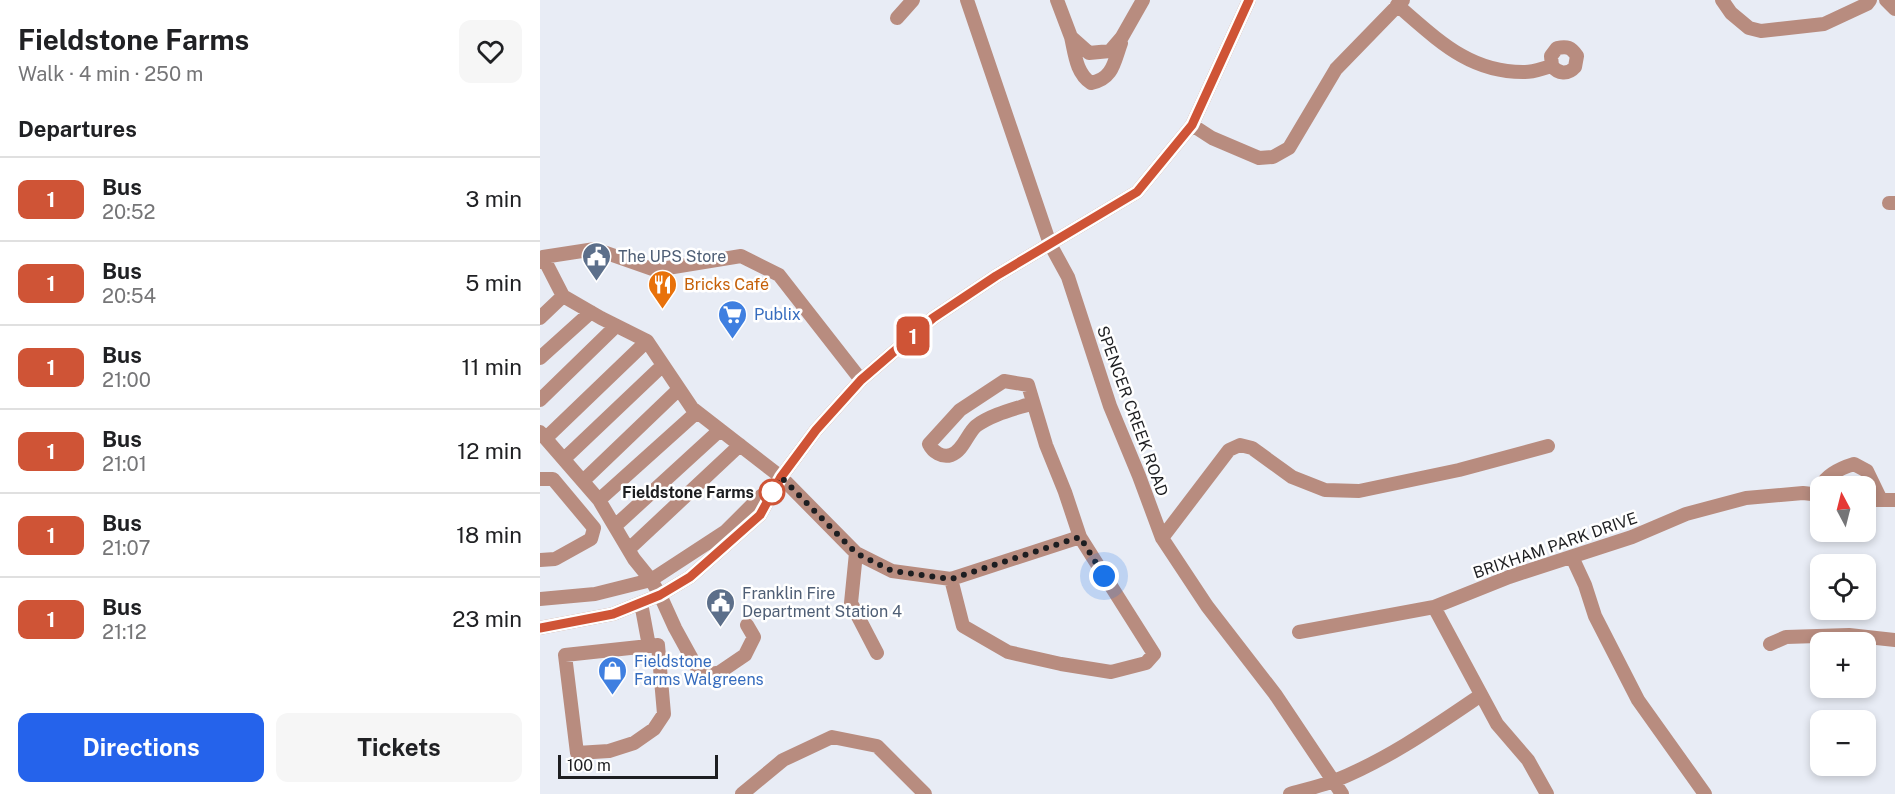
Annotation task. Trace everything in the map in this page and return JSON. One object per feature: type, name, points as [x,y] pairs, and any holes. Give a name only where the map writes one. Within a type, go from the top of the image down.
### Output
[{"type":"street","points":[[897,18],[913,0]]},
{"type":"street","name":"SPENCER CREEK ROAD","points":[[967,0],[1050,244],[1068,277],[1110,406],[1162,538],[1207,606],[1275,694],[1342,794]]},
{"type":"street","points":[[1057,0],[1071,37],[1078,66],[1084,78],[1091,83],[1106,78],[1112,68],[1122,37]]},
{"type":"street","points":[[1071,37],[1089,52],[1110,51],[1122,37],[1143,0]]},
{"type":"street","points":[[1722,0],[1731,13],[1749,28],[1761,31],[1824,24],[1867,4],[1870,0]]},
{"type":"street","points":[[1886,0],[1895,9]]},
{"type":"street","points":[[540,628],[613,614],[660,595],[690,577],[760,515],[778,482],[816,430],[861,380],[933,318],[996,276],[1137,192],[1192,125],[1246,1]]},
{"type":"street","points":[[1192,125],[1212,138],[1259,158],[1273,157],[1289,148],[1336,69],[1400,3],[1448,49],[1473,63],[1493,69],[1527,72],[1552,66]]},
{"type":"street","points":[[861,380],[779,275],[741,255],[655,270],[595,249],[541,259],[563,296],[647,341],[692,408],[740,445],[856,553],[892,571],[951,579],[1080,537]]},
{"type":"street","points":[[540,318],[563,296]]},
{"type":"street","points":[[540,358],[591,312]]},
{"type":"street","points":[[540,400],[616,326]]},
{"type":"street","points":[[647,341],[543,435],[599,500],[660,595],[697,668],[707,675],[720,672],[745,655],[750,631]]},
{"type":"street","points":[[564,459],[663,365]]},
{"type":"street","points":[[951,579],[963,626],[1008,652],[1111,672],[1146,663],[1154,654],[1080,537],[1028,385],[1004,381],[960,410],[929,444],[932,450],[940,455],[949,456],[956,453],[971,431],[984,421],[1033,403]]},
{"type":"street","points":[[583,481],[679,389]]},
{"type":"street","points":[[599,500],[697,412]]},
{"type":"street","points":[[594,528],[614,523],[720,430]]},
{"type":"street","points":[[629,549],[740,445]]},
{"type":"street","points":[[1162,538],[1229,450],[1240,445],[1252,448],[1292,477],[1325,490],[1359,490],[1459,470],[1548,446]]},
{"type":"street","points":[[1829,476],[1854,464],[1867,471],[1869,476]]},
{"type":"street","points":[[540,479],[553,479],[594,528]]},
{"type":"street","points":[[540,599],[595,594],[651,580],[726,531],[761,495],[778,482]]},
{"type":"street","points":[[1876,490],[1881,500]]},
{"type":"street","name":"BRIXHAM PARK DRIVE","points":[[1299,632],[1434,607],[1509,577],[1632,537],[1686,514],[1746,498],[1810,492]]},
{"type":"street","points":[[1876,500],[1895,500]]},
{"type":"street","points":[[540,560],[555,559],[591,538],[594,528]]},
{"type":"street","points":[[856,553],[851,603],[877,653]]},
{"type":"street","points":[[1572,557],[1586,585],[1595,616],[1638,700],[1705,794]]},
{"type":"street","points":[[640,603],[649,646]]},
{"type":"street","points":[[1434,607],[1497,724],[1528,760],[1547,794]]},
{"type":"street","points":[[1770,644],[1786,637],[1849,635],[1895,640]]},
{"type":"street","points":[[657,645],[664,714],[654,729],[634,743],[609,751],[577,753],[565,655],[649,646],[657,645]]},
{"type":"street","points":[[1290,794],[1334,781],[1385,756],[1481,695]]},
{"type":"street","points":[[742,794],[783,760],[832,737],[877,746],[926,794]]},
{"type":"bus line","name":"1","points":[[540,628],[613,614],[660,595],[690,577],[760,515],[781,477],[816,430],[861,380],[933,318],[996,276],[1137,192],[1192,125],[1249,0]]},
{"type":"place","name":"The UPS Store","points":[[597,282]]},
{"type":"place","name":"Bricks Café","points":[[663,310]]},
{"type":"place","name":"Publix","points":[[733,340]]},
{"type":"place","name":"Fieldstone Farms","points":[[772,492]]},
{"type":"place","name":"Franklin Fire Department Station 4","points":[[721,628]]},
{"type":"place","name":"Fieldstone Farms Walgreens","points":[[613,696]]},
{"type":"route","points":[[772,492],[781,477],[856,553],[892,571],[951,579],[1080,537],[1104,576]]}]
